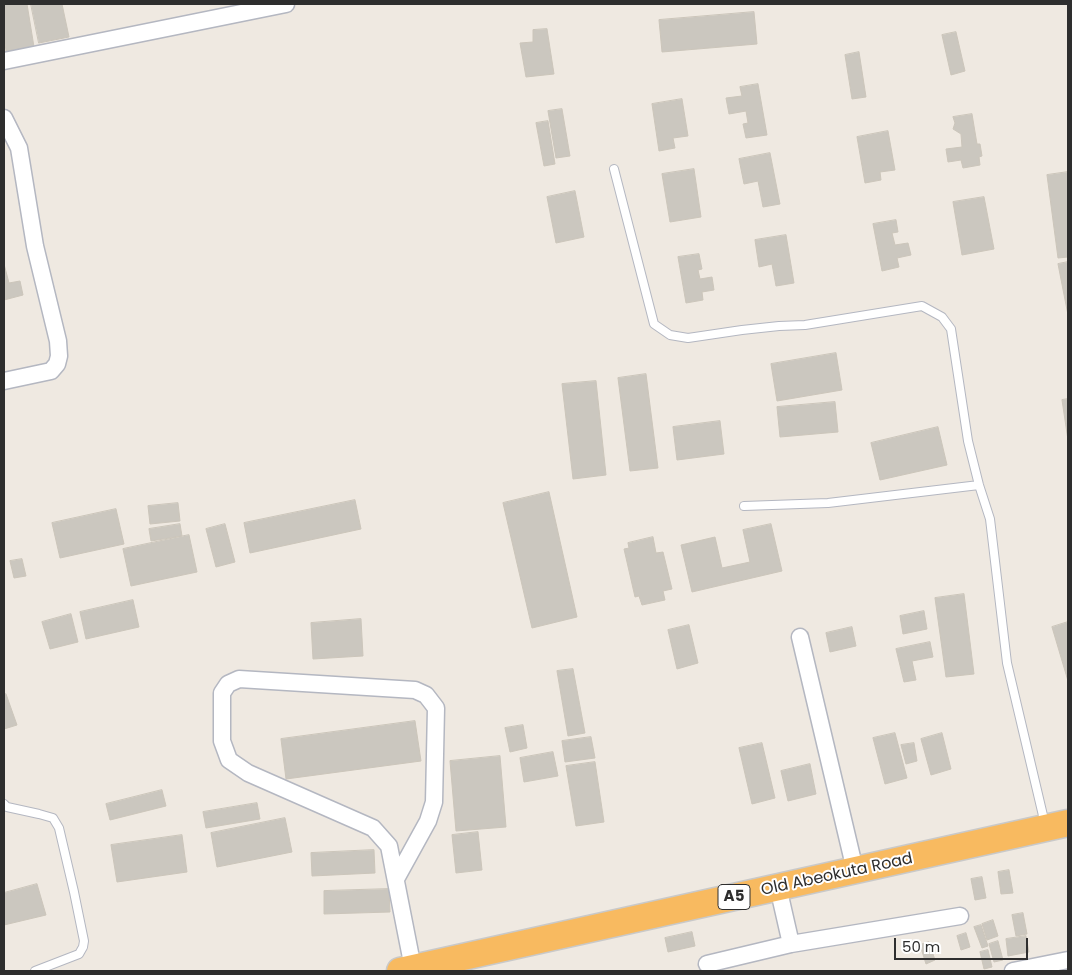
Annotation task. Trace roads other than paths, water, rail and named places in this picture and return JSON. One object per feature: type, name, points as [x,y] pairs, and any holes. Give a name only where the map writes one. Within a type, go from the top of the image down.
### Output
[{"type":"highway","name":"Old Abeokuta Road","points":[[406,970],[1057,826]]},
{"type":"street","points":[[4,61],[286,4]]},
{"type":"street","points":[[4,118],[19,148],[35,246],[58,341],[59,356],[51,371],[4,382]]},
{"type":"street","points":[[800,637],[855,870]]},
{"type":"street","points":[[396,879],[428,821],[434,802],[436,708],[426,695],[415,690],[239,679],[228,684],[222,693],[222,741],[230,760],[248,773],[373,828],[389,846],[396,879],[406,970]]},
{"type":"street","points":[[778,887],[791,944]]},
{"type":"street","points":[[706,964],[791,944],[960,916]]},
{"type":"street","points":[[1013,971],[1068,960]]},
{"type":"lane","points":[[614,169],[654,324],[670,335],[688,338],[779,326],[804,325],[922,306],[942,317],[951,329],[968,441],[979,485],[990,518],[1007,663],[1057,826]]},
{"type":"lane","points":[[744,506],[828,503],[979,485]]},
{"type":"lane","points":[[4,804],[7,807],[53,818],[60,828],[84,941],[83,948],[79,954],[35,971]]}]
